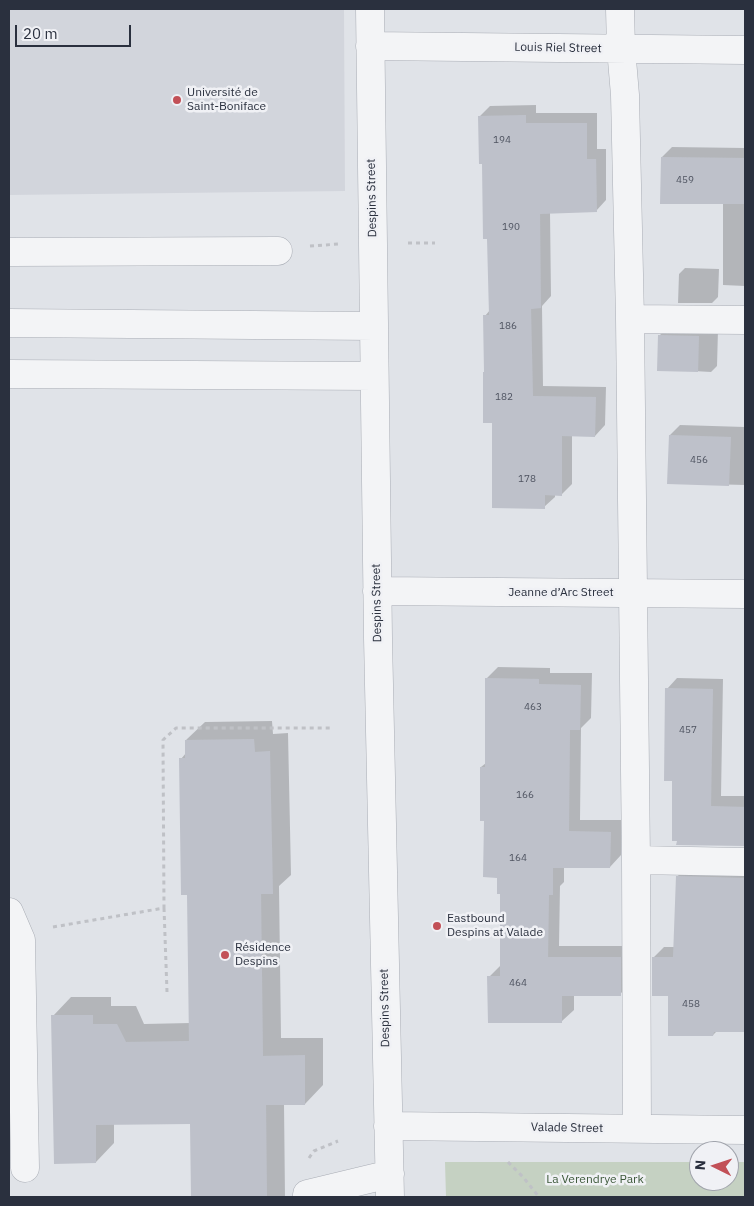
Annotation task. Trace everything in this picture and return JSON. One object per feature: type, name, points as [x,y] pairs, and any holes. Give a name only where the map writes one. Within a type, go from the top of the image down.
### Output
[{"type":"street","name":"Despins Street","points":[[370,9],[377,591],[390,1186]]},
{"type":"street","points":[[620,9],[625,88],[630,319],[636,860],[636,1129]]},
{"type":"street","name":"Louis Riel Street","points":[[370,46],[745,50]]},
{"type":"street","points":[[9,252],[278,251]]},
{"type":"street","points":[[630,319],[745,320]]},
{"type":"street","points":[[9,323],[374,326]]},
{"type":"street","points":[[9,374],[374,376]]},
{"type":"street","name":"Jeanne d’Arc Street","points":[[377,591],[745,594]]},
{"type":"street","points":[[636,860],[745,862]]},
{"type":"street","points":[[13,922],[21,940],[25,1168]]},
{"type":"street","name":"Valade Street","points":[[388,1126],[745,1130]]},
{"type":"street","points":[[307,1197],[307,1194],[390,1186]]},
{"type":"path","points":[[167,992],[162,740],[176,728],[332,728]]},
{"type":"path","points":[[13,922],[164,908]]},
{"type":"shaded area","name":"Université de Saint-Boniface","points":[[9,9],[344,9],[345,191],[9,195]]},
{"type":"green space","name":"La Verendrye Park","points":[[445,1162],[689,1162],[689,1191],[739,1191],[739,1162],[745,1162],[745,1197],[446,1197]]},
{"type":"building","points":[[526,115],[526,123],[587,123],[587,159],[596,159],[597,212],[540,214],[541,308],[531,309],[533,396],[596,397],[595,437],[562,436],[562,496],[545,495],[545,509],[492,508],[492,423],[483,423],[483,315],[489,315],[487,239],[483,239],[482,164],[479,164],[478,116]]},
{"type":"building","points":[[661,157],[745,158],[744,204],[660,204]]},
{"type":"building","points":[[658,335],[699,336],[698,372],[657,371]]},
{"type":"building","points":[[669,435],[731,437],[729,486],[667,484]]},
{"type":"building","points":[[485,678],[539,679],[539,684],[581,685],[580,730],[570,730],[569,831],[611,832],[610,868],[553,868],[553,895],[549,895],[548,957],[621,957],[621,996],[562,996],[562,1023],[488,1023],[487,976],[500,976],[500,894],[497,894],[497,878],[483,877],[484,821],[480,821],[480,767],[485,767]]},
{"type":"building","points":[[665,688],[713,689],[711,806],[745,807],[745,846],[676,845],[677,841],[672,841],[672,781],[664,781]]},
{"type":"building","name":"Résidence Despins","points":[[254,739],[255,752],[270,751],[273,894],[261,894],[263,1056],[305,1055],[305,1105],[266,1105],[267,1197],[191,1197],[190,1124],[96,1125],[96,1163],[54,1164],[51,1015],[93,1015],[93,1024],[117,1024],[126,1042],[189,1041],[187,895],[181,895],[179,758],[185,758],[185,740]]},
{"type":"building","points":[[676,876],[745,878],[745,1032],[714,1032],[713,1036],[668,1036],[668,996],[652,996],[652,957],[673,957]]},
{"type":"place","name":"Université de Saint-Boniface","points":[[177,100]]},
{"type":"place","name":"Eastbound Despins at Valade","points":[[437,926]]},
{"type":"place","name":"Résidence Despins","points":[[225,955]]}]
